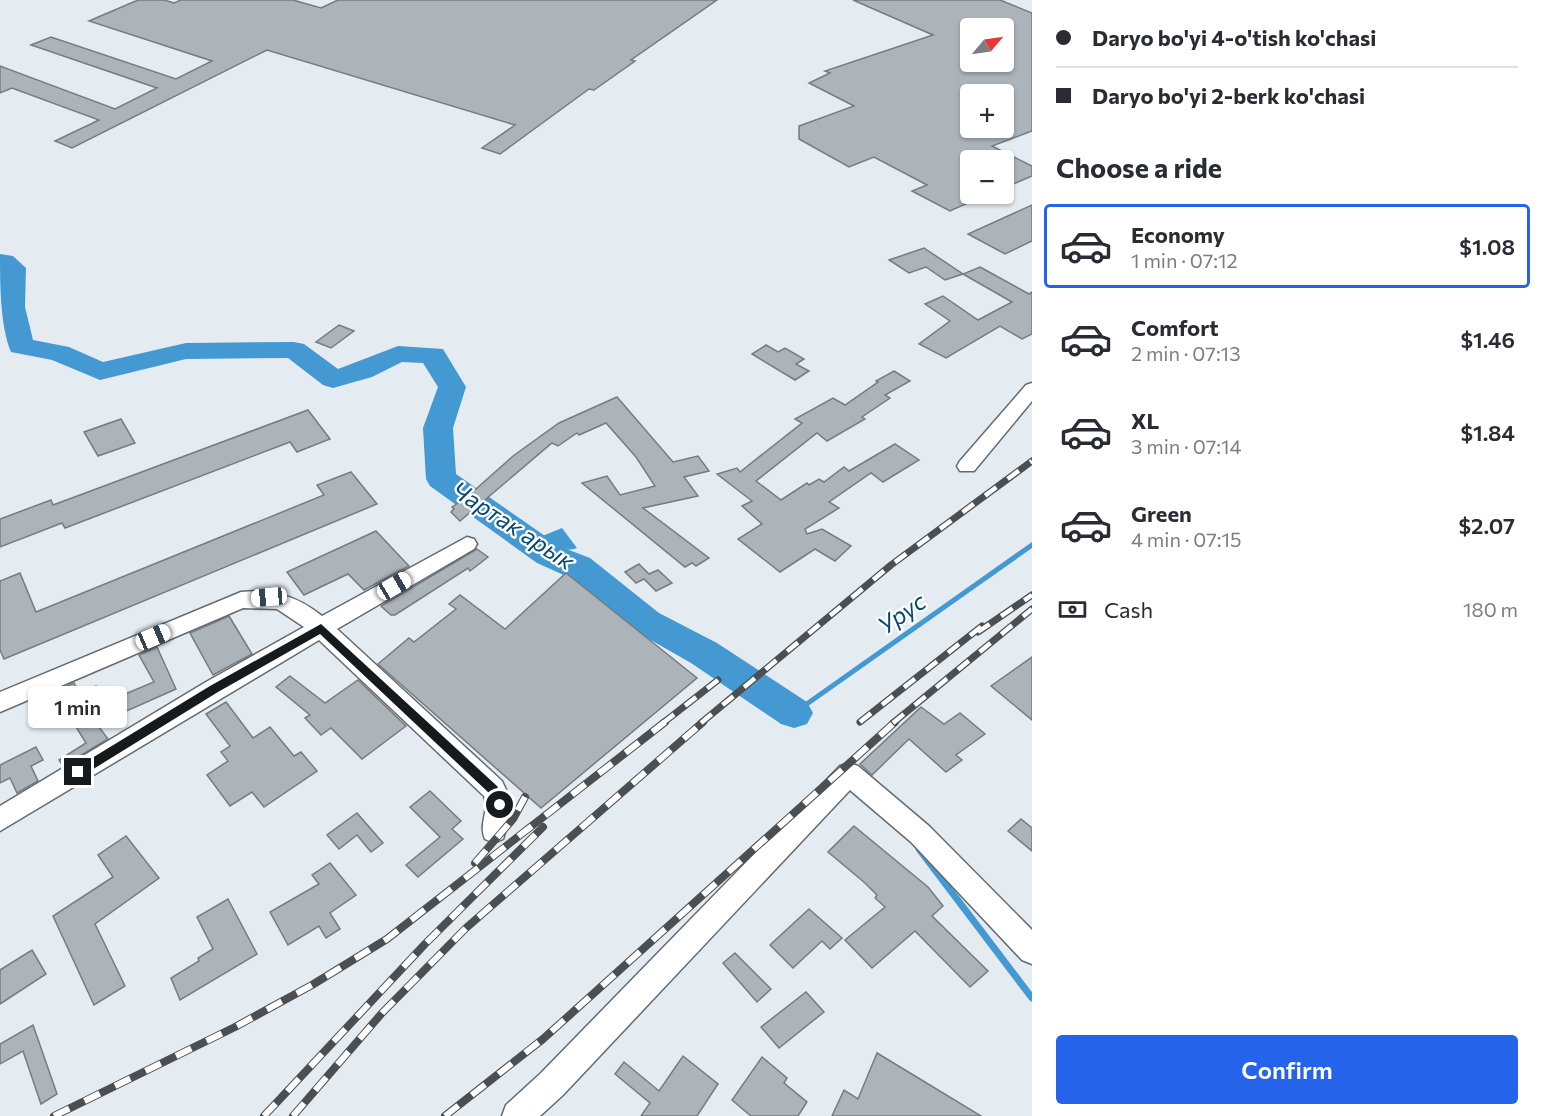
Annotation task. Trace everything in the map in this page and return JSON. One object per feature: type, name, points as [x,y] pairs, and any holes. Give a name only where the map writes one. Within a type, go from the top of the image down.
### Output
[{"type":"street","points":[[967,466],[1032,389]]},
{"type":"street","points":[[0,820],[214,689],[467,544]]},
{"type":"street","points":[[0,702],[241,600],[269,597],[297,609],[321,628],[493,789],[500,805],[494,831]]},
{"type":"street","points":[[517,1116],[552,1084],[849,774],[920,834],[1032,950]]},
{"type":"water","points":[[562,528],[577,548],[567,550],[557,548],[540,537]]},
{"type":"building","points":[[138,0],[164,0],[174,3],[181,0],[293,0],[321,8],[338,0],[717,0],[631,60],[635,61],[594,90],[589,89],[500,154],[482,148],[515,125],[267,50],[72,148],[55,141],[99,120],[12,88],[0,93],[0,66],[115,109],[157,88],[31,45],[51,37],[176,79],[212,61],[89,21]]},
{"type":"building","points":[[853,0],[1000,0],[1032,13],[1032,131],[1014,138],[1014,84],[960,84],[960,138],[1013,138],[992,146],[1000,150],[960,150],[960,204],[966,204],[950,211],[912,191],[927,185],[874,157],[849,167],[799,139],[799,126],[854,106],[809,83],[830,73],[825,71],[933,35]]},
{"type":"building","points":[[1014,157],[1032,166],[1032,176],[1014,184]]},
{"type":"building","points":[[1032,205],[1032,241],[1005,254],[968,234]]},
{"type":"building","points":[[924,248],[963,274],[945,280],[926,267],[909,273],[889,260]]},
{"type":"building","points":[[980,267],[1029,294],[1032,292],[1032,334],[1022,339],[1000,326],[946,358],[919,344],[950,321],[925,304],[943,296],[978,320],[1012,302],[963,274]]},
{"type":"building","points":[[339,325],[354,331],[331,348],[316,342]]},
{"type":"building","points":[[766,345],[778,352],[785,348],[804,359],[796,364],[809,371],[795,380],[752,354]]},
{"type":"building","points":[[894,371],[910,381],[885,395],[890,398],[862,417],[865,419],[827,441],[817,433],[756,481],[781,500],[807,483],[809,485],[819,479],[824,482],[844,467],[849,471],[895,444],[919,460],[883,482],[871,473],[829,502],[839,508],[805,529],[807,534],[822,529],[851,546],[835,561],[815,549],[780,572],[738,539],[762,524],[742,506],[752,501],[717,474],[737,468],[740,472],[802,423],[795,419],[833,398],[845,405],[878,382],[876,381]]},
{"type":"building","points":[[617,397],[673,462],[698,456],[709,471],[684,477],[698,496],[643,508],[709,558],[696,566],[692,563],[685,567],[582,483],[607,476],[620,495],[655,486],[636,457],[606,423],[579,435],[577,433],[558,446],[552,443],[460,521],[451,512],[454,509],[452,507],[467,497],[513,456],[559,423]]},
{"type":"building","points":[[308,410],[330,439],[297,452],[290,442],[65,528],[62,523],[0,547],[0,519],[51,500],[53,505]]},
{"type":"building","points":[[121,419],[135,443],[98,456],[84,432]]},
{"type":"building","points":[[351,472],[377,504],[4,659],[0,650],[0,581],[20,573],[36,612],[324,495],[317,485]]},
{"type":"building","points":[[376,531],[409,566],[364,590],[348,574],[304,595],[287,572]]},
{"type":"building","points":[[477,549],[488,557],[470,571],[468,568],[395,615],[391,615],[381,606]]},
{"type":"building","points":[[639,564],[649,574],[658,570],[672,583],[656,591],[644,579],[636,583],[625,572]]},
{"type":"building","points":[[566,573],[697,678],[541,808],[378,664],[409,638],[414,642],[456,609],[449,604],[460,595],[505,629]]},
{"type":"building","points":[[229,616],[252,654],[213,675],[190,633]]},
{"type":"building","points":[[157,647],[176,689],[115,716],[116,718],[99,727],[108,739],[63,766],[59,760],[86,743],[60,701],[35,713],[29,702],[74,683],[80,695],[96,686],[106,702],[154,682],[139,655]]},
{"type":"building","points":[[1032,657],[1032,720],[991,686]]},
{"type":"building","points":[[290,676],[325,703],[358,680],[406,726],[362,759],[331,728],[321,735],[305,718],[310,715],[276,687]]},
{"type":"building","points":[[226,702],[253,738],[270,727],[294,756],[301,752],[317,771],[264,807],[252,792],[230,806],[207,775],[228,761],[221,752],[230,746],[206,714]]},
{"type":"building","points":[[921,707],[944,724],[960,713],[985,734],[956,755],[962,760],[946,772],[909,739],[872,775],[860,764]]},
{"type":"building","points":[[36,747],[43,760],[31,766],[38,781],[17,793],[10,778],[0,783],[0,765]]},
{"type":"building","points":[[430,791],[461,821],[452,829],[463,839],[418,877],[406,865],[440,837],[410,807]]},
{"type":"building","points":[[357,813],[383,843],[371,852],[357,835],[339,849],[327,835]]},
{"type":"building","points":[[1021,819],[1032,828],[1032,851],[1008,831]]},
{"type":"building","points":[[854,826],[928,887],[943,906],[932,916],[988,971],[970,987],[915,931],[872,968],[845,940],[885,907],[875,898],[877,895],[865,883],[828,852]]},
{"type":"building","points":[[126,836],[159,878],[95,924],[125,986],[94,1005],[53,916],[113,877],[98,855]]},
{"type":"building","points":[[330,863],[356,895],[330,913],[340,929],[326,938],[319,926],[288,945],[270,912],[319,884],[312,875]]},
{"type":"building","points":[[228,899],[257,954],[180,1000],[171,978],[199,961],[198,958],[213,949],[197,917]]},
{"type":"building","points":[[809,909],[842,938],[830,949],[822,941],[793,968],[770,945]]},
{"type":"building","points":[[32,950],[46,974],[0,1004],[0,970]]},
{"type":"building","points":[[735,953],[771,989],[757,1002],[723,963]]},
{"type":"building","points":[[806,992],[824,1012],[779,1048],[761,1027]]},
{"type":"building","points":[[33,1025],[57,1094],[41,1104],[23,1051],[0,1064],[0,1044]]},
{"type":"building","points":[[877,1053],[981,1116],[832,1116],[844,1090],[858,1099]]},
{"type":"building","points":[[683,1056],[718,1084],[697,1116],[641,1116],[650,1103],[615,1074],[624,1062],[659,1091]]},
{"type":"building","points":[[762,1057],[787,1078],[784,1083],[807,1102],[798,1116],[751,1116],[732,1100]]},
{"type":"waterway","name":"Чартак арык","points":[[0,261],[14,268],[12,307],[21,346],[59,353],[100,371],[186,351],[294,350],[333,379],[362,371],[398,354],[433,355],[438,367],[452,387],[438,428],[441,479],[549,555],[578,567],[647,622],[704,653],[794,713]]},
{"type":"waterway","name":"Урус","points":[[803,722],[794,713],[1032,545]]},
{"type":"waterway","name":"Чартак арык","points":[[919,849],[1032,998]]},
{"type":"railway","points":[[701,723],[891,565],[1032,461]]},
{"type":"railway","points":[[978,632],[1032,595]]},
{"type":"railway","points":[[893,723],[1032,609]]},
{"type":"railway","points":[[860,722],[982,626]]},
{"type":"railway","points":[[663,723],[718,680]]},
{"type":"railway","points":[[54,1116],[235,1027],[312,985],[387,939],[665,722]]},
{"type":"railway","points":[[293,1116],[382,1013],[466,928],[703,722]]},
{"type":"railway","points":[[445,1116],[543,1039],[895,722]]},
{"type":"railway","points":[[475,863],[513,819],[525,797]]},
{"type":"railway","points":[[264,1116],[425,944],[543,827]]},
{"type":"route","points":[[78,772],[214,689],[321,628],[493,789],[500,805]]}]
